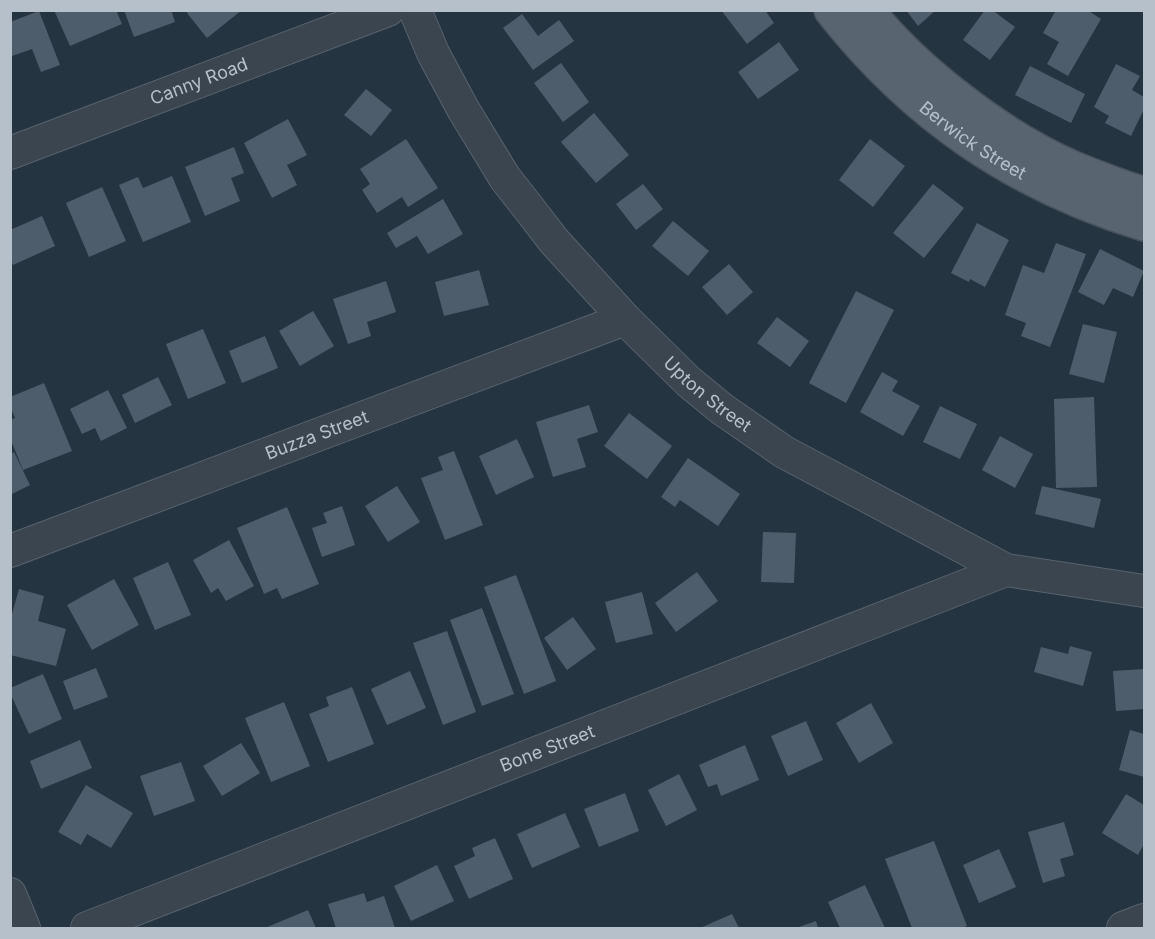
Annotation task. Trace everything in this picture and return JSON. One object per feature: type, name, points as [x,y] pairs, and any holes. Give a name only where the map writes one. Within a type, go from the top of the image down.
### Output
[{"type":"main road","name":"Berwick Street","points":[[831,10],[891,78],[972,145],[1018,172],[1085,202],[1144,224]]},
{"type":"main road","name":"Berwick Street","points":[[867,10],[909,54],[942,84],[998,126],[1069,166],[1144,194]]},
{"type":"street","name":"Canny Road","points":[[10,153],[388,10]]},
{"type":"street","name":"Upton Street","points":[[415,10],[433,53],[463,109],[505,178],[554,241],[625,319],[689,382],[722,409],[784,452],[1006,570],[1144,591]]},
{"type":"street","name":"Buzza Street","points":[[10,551],[625,319]]},
{"type":"street","name":"Bone Street","points":[[87,928],[1006,570]]},
{"type":"street","points":[[10,894],[24,928]]},
{"type":"street","points":[[1122,928],[1144,920]]},
{"type":"building","points":[[54,10],[116,10],[122,24],[70,46]]},
{"type":"building","points":[[124,10],[171,10],[175,22],[134,37]]},
{"type":"building","points":[[189,10],[242,10],[207,38],[187,13]]},
{"type":"building","points":[[721,10],[765,10],[774,23],[747,44]]},
{"type":"building","points":[[906,10],[936,10],[918,26]]},
{"type":"building","points":[[985,10],[992,10],[1015,27],[990,60],[963,40]]},
{"type":"building","points":[[1056,10],[1087,10],[1101,19],[1068,76],[1047,64],[1059,42],[1043,33]]},
{"type":"building","points":[[39,11],[60,65],[41,72],[32,49],[12,56],[10,52],[10,22]]},
{"type":"building","points":[[522,14],[538,36],[559,20],[574,41],[533,70],[503,28]]},
{"type":"building","points":[[779,42],[799,70],[758,99],[738,72]]},
{"type":"building","points":[[561,63],[589,102],[563,122],[534,83]]},
{"type":"building","points":[[1116,64],[1140,76],[1132,90],[1144,97],[1144,109],[1131,136],[1105,123],[1109,116],[1094,107]]},
{"type":"building","points":[[1030,66],[1085,94],[1071,123],[1015,95]]},
{"type":"building","points":[[366,89],[392,110],[371,136],[344,115]]},
{"type":"building","points":[[594,113],[629,155],[596,183],[561,142]]},
{"type":"building","points":[[288,119],[307,155],[287,165],[297,185],[272,198],[244,143]]},
{"type":"building","points":[[406,139],[438,188],[408,207],[402,197],[377,213],[362,190],[370,184],[360,169]]},
{"type":"building","points":[[870,139],[905,166],[873,207],[839,180]]},
{"type":"building","points":[[234,147],[244,173],[231,178],[240,201],[205,216],[185,167]]},
{"type":"building","points":[[172,176],[191,222],[143,242],[119,185],[138,177],[143,188]]},
{"type":"building","points":[[643,184],[663,209],[636,230],[616,204]]},
{"type":"building","points":[[933,184],[964,208],[924,258],[893,233]]},
{"type":"building","points":[[102,187],[126,241],[89,257],[66,203]]},
{"type":"building","points":[[443,199],[463,234],[428,254],[417,236],[396,248],[387,233]]},
{"type":"building","points":[[42,216],[55,246],[13,265],[10,259],[10,230]]},
{"type":"building","points":[[673,221],[709,251],[688,276],[652,246]]},
{"type":"building","points":[[977,223],[1009,240],[985,287],[951,273]]},
{"type":"building","points":[[1056,243],[1086,254],[1050,347],[1021,336],[1026,323],[1005,315],[1023,265],[1044,273]]},
{"type":"building","points":[[1100,249],[1144,271],[1133,297],[1113,288],[1104,305],[1078,292]]},
{"type":"building","points":[[729,264],[753,292],[727,315],[702,287]]},
{"type":"building","points":[[479,270],[489,305],[444,316],[435,282]]},
{"type":"building","points":[[386,281],[396,312],[367,322],[371,336],[348,344],[333,299]]},
{"type":"building","points":[[856,291],[894,310],[846,403],[809,383]]},
{"type":"building","points":[[313,311],[334,346],[300,366],[279,331]]},
{"type":"building","points":[[777,317],[809,341],[790,367],[757,343]]},
{"type":"building","points":[[1083,324],[1117,332],[1104,383],[1069,374]]},
{"type":"building","points":[[203,329],[226,383],[188,399],[166,344]]},
{"type":"building","points":[[265,336],[278,368],[242,383],[229,351]]},
{"type":"building","points":[[882,372],[898,381],[892,391],[920,406],[903,436],[860,412]]},
{"type":"building","points":[[158,377],[172,405],[135,423],[122,395]]},
{"type":"building","points":[[44,383],[72,451],[23,470],[10,438],[10,420],[15,418],[10,406],[10,397]]},
{"type":"building","points":[[108,390],[127,428],[101,441],[95,428],[82,434],[70,409]]},
{"type":"building","points":[[1094,397],[1097,487],[1056,488],[1054,399]]},
{"type":"building","points":[[589,405],[598,432],[577,439],[586,467],[553,477],[536,422]]},
{"type":"building","points":[[940,406],[977,424],[960,459],[923,442]]},
{"type":"building","points":[[629,413],[672,446],[647,479],[604,446]]},
{"type":"building","points":[[1000,436],[1033,454],[1015,488],[982,470]]},
{"type":"building","points":[[517,439],[534,477],[496,495],[479,456]]},
{"type":"building","points":[[454,451],[483,525],[445,540],[421,478],[443,470],[438,457]]},
{"type":"building","points":[[14,452],[30,485],[12,494],[10,454]]},
{"type":"building","points":[[688,458],[740,494],[718,526],[680,500],[675,507],[661,497]]},
{"type":"building","points":[[397,486],[420,522],[388,542],[365,506]]},
{"type":"building","points":[[1042,486],[1101,499],[1094,528],[1035,514]]},
{"type":"building","points":[[342,506],[355,545],[322,557],[312,528],[327,523],[323,513]]},
{"type":"building","points":[[287,507],[319,584],[282,599],[277,588],[264,594],[237,528]]},
{"type":"building","points":[[763,532],[796,533],[794,583],[761,582]]},
{"type":"building","points":[[229,540],[254,586],[226,601],[218,588],[211,593],[193,560]]},
{"type":"building","points":[[168,562],[191,615],[155,630],[133,578]]},
{"type":"building","points":[[697,572],[718,601],[676,632],[655,603]]},
{"type":"building","points":[[516,575],[556,681],[524,694],[484,587]]},
{"type":"building","points":[[114,579],[139,625],[92,650],[67,605]]},
{"type":"building","points":[[19,589],[44,596],[38,621],[66,629],[56,666],[10,655],[10,614],[12,614]]},
{"type":"building","points":[[642,592],[653,634],[616,643],[605,602]]},
{"type":"building","points":[[482,608],[514,694],[482,706],[450,620]]},
{"type":"building","points":[[573,617],[596,649],[567,670],[544,638]]},
{"type":"building","points":[[447,631],[476,712],[443,725],[413,643]]},
{"type":"building","points":[[1070,646],[1092,652],[1083,686],[1034,672],[1041,647],[1068,654]]},
{"type":"building","points":[[96,668],[108,697],[74,710],[63,681]]},
{"type":"building","points":[[1144,669],[1144,709],[1116,711],[1113,671]]},
{"type":"building","points":[[410,671],[426,708],[387,725],[371,689]]},
{"type":"building","points":[[43,674],[62,719],[29,734],[10,693],[10,688]]},
{"type":"building","points":[[352,687],[374,744],[328,762],[309,714],[329,706],[326,697]]},
{"type":"building","points":[[284,702],[310,766],[271,782],[245,718]]},
{"type":"building","points":[[871,703],[893,743],[859,763],[836,723]]},
{"type":"building","points":[[806,721],[823,760],[788,776],[771,736]]},
{"type":"building","points":[[1130,730],[1144,734],[1144,777],[1119,770]]},
{"type":"building","points":[[80,740],[92,768],[41,789],[30,761]]},
{"type":"building","points":[[241,743],[260,773],[222,796],[203,766]]},
{"type":"building","points":[[745,745],[759,780],[721,796],[717,784],[708,787],[699,765]]},
{"type":"building","points":[[181,762],[195,801],[154,816],[140,776]]},
{"type":"building","points":[[679,774],[697,810],[666,826],[648,790]]},
{"type":"building","points":[[86,785],[133,813],[111,848],[87,834],[81,845],[58,832]]},
{"type":"building","points":[[625,793],[639,831],[599,847],[584,809]]},
{"type":"building","points":[[1126,794],[1144,805],[1144,844],[1138,855],[1102,833]]},
{"type":"building","points":[[565,813],[580,847],[532,868],[517,834]]},
{"type":"building","points":[[1064,822],[1074,855],[1060,859],[1065,876],[1043,883],[1028,832]]},
{"type":"building","points":[[495,838],[513,879],[469,899],[454,866],[475,856],[472,848]]},
{"type":"building","points":[[934,841],[967,926],[912,928],[885,859]]},
{"type":"building","points":[[999,849],[1016,887],[979,903],[963,865]]},
{"type":"building","points":[[437,865],[454,901],[411,921],[394,886]]},
{"type":"building","points":[[865,885],[885,928],[840,928],[828,902]]},
{"type":"building","points":[[364,893],[367,902],[384,896],[395,928],[336,928],[328,904]]},
{"type":"building","points":[[308,910],[316,928],[265,928]]},
{"type":"building","points":[[732,914],[739,928],[700,928]]},
{"type":"building","points":[[816,921],[818,928],[796,928]]}]
